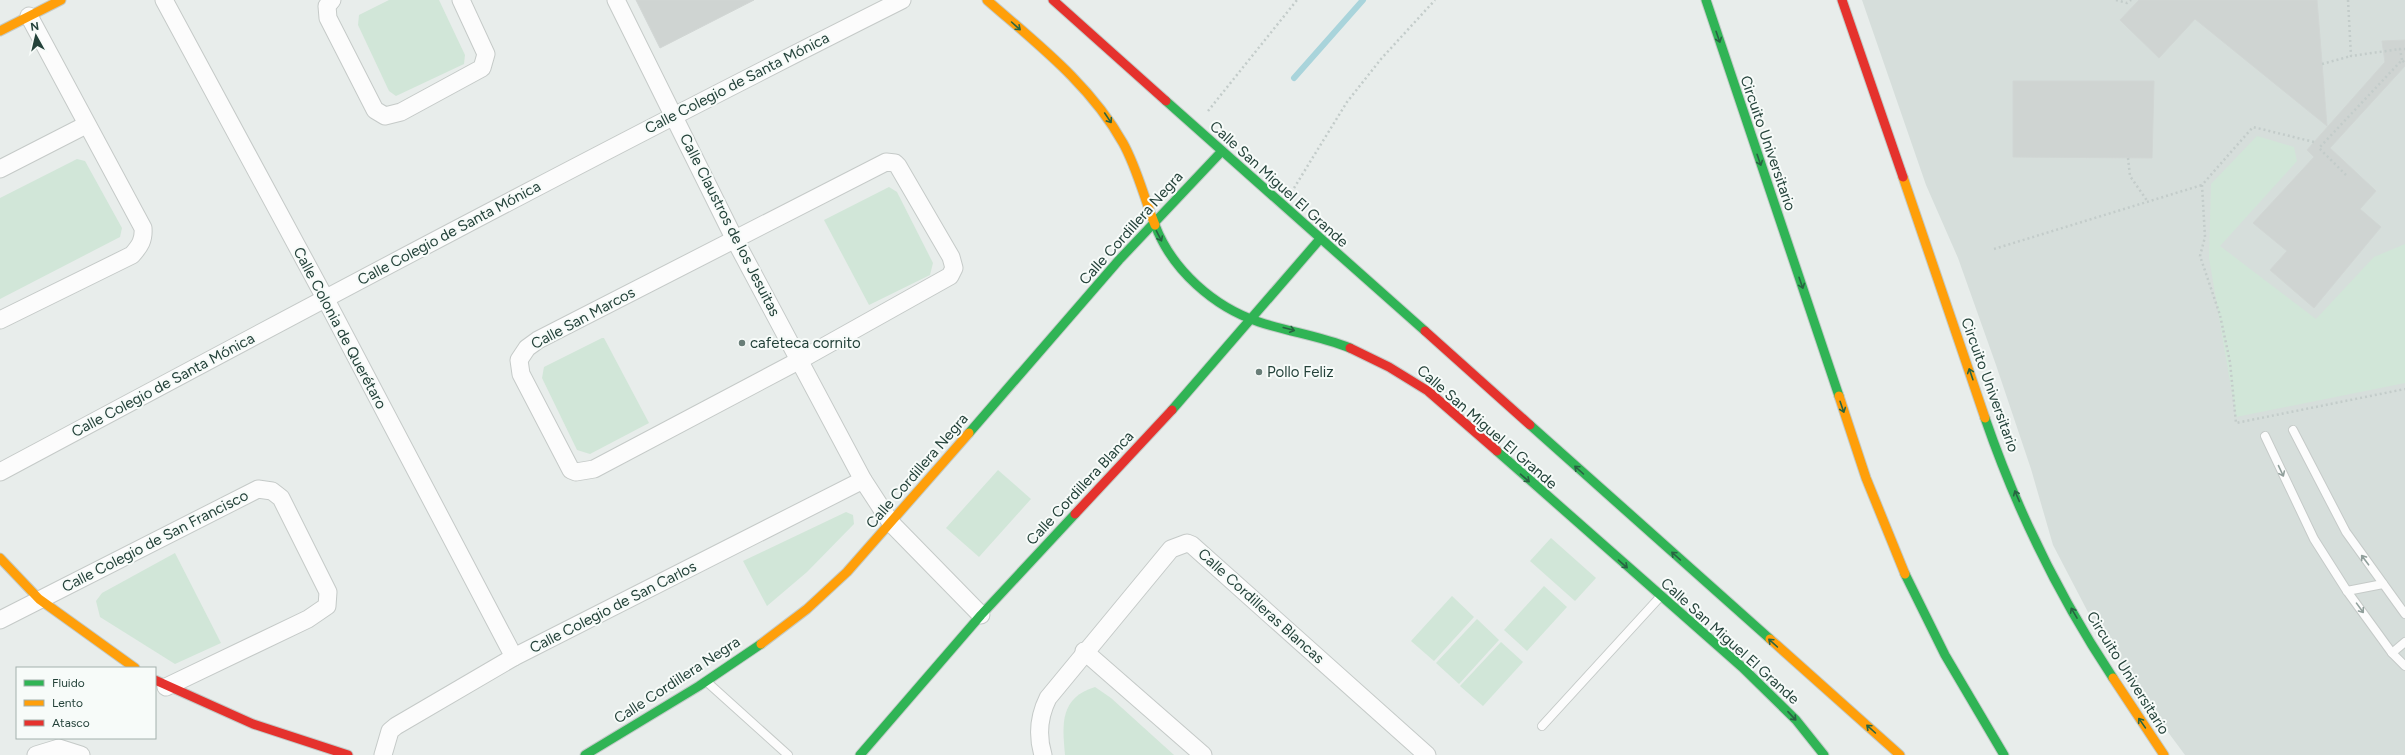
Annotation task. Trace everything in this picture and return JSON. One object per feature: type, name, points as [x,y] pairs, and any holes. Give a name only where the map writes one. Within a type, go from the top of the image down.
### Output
[{"type":"street","points":[[0,31],[61,0]]},
{"type":"street","name":"Calle Colonia de Querétaro","points":[[164,0],[325,298],[514,656]]},
{"type":"street","points":[[332,0],[326,6],[328,18],[375,110],[385,116],[401,112],[482,68],[486,54],[461,0]]},
{"type":"street","name":"Calle Claustros de los Jesuitas","points":[[616,0],[735,240],[863,480],[891,523],[981,615]]},
{"type":"street","name":"Calle Colegio de Santa Mónica","points":[[0,472],[325,298],[674,115],[902,0]]},
{"type":"street","name":"Calle San Miguel El Grande","points":[[987,0],[1085,87],[1107,116],[1124,144],[1140,179],[1152,222],[1166,251],[1186,275],[1213,296],[1251,319],[1319,337],[1354,349],[1408,376],[1434,396],[1771,694],[1796,720],[1824,755]]},
{"type":"street","name":"Calle San Miguel El Grande","points":[[1053,0],[1900,755]]},
{"type":"street","name":"Circuito Universitario","points":[[1706,0],[1866,478],[1887,533],[1946,657],[2004,755]]},
{"type":"street","name":"Circuito Universitario","points":[[1842,0],[1992,438],[2030,527],[2066,599],[2099,657],[2164,755]]},
{"type":"street","points":[[0,320],[132,255],[141,245],[143,228],[29,16]]},
{"type":"street","points":[[0,169],[86,124]]},
{"type":"street","name":"Calle Cordillera Negra","points":[[585,755],[707,682],[809,608],[839,579],[891,523],[1152,222],[1222,151]]},
{"type":"street","name":"Calle San Marcos","points":[[890,162],[898,166],[951,257],[954,268],[950,276],[800,360],[594,469],[576,472],[571,470],[521,374],[519,360],[521,355],[538,340],[735,240],[890,162]]},
{"type":"street","name":"Calle Cordillera Blanca","points":[[860,755],[981,615],[1202,378],[1320,239]]},
{"type":"street","name":"Calle Colegio de San Carlos","points":[[383,755],[390,732],[396,726],[514,656],[863,480]]},
{"type":"street","name":"Calle Colegio de San Francisco","points":[[39,599],[258,489],[272,491],[281,498],[328,592],[327,606],[308,619],[160,683]]},
{"type":"street","name":"Calle Cordilleras Blancas","points":[[1043,755],[1039,728],[1041,712],[1048,698],[1084,652],[1171,549],[1187,543],[1198,550],[1427,755]]},
{"type":"street","points":[[0,558],[39,599],[113,654],[133,667]]},
{"type":"street","points":[[0,620],[39,599]]},
{"type":"street","points":[[1084,652],[1203,755]]},
{"type":"street","points":[[160,683],[253,724],[348,755]]},
{"type":"street","points":[[36,755],[59,748],[81,755]]},
{"type":"lane","points":[[2293,430],[2346,532],[2405,614]]},
{"type":"lane","points":[[2265,436],[2314,539],[2347,590],[2392,653],[2405,666]]},
{"type":"lane","points":[[2347,590],[2383,584]]},
{"type":"lane","points":[[1542,726],[1660,597]]},
{"type":"lane","points":[[2392,653],[2405,642]]},
{"type":"lane","points":[[707,682],[788,755]]},
{"type":"path","points":[[1195,126],[1298,0]]},
{"type":"path","points":[[1283,206],[1348,102],[1381,59],[1435,0]]},
{"type":"path","points":[[2116,0],[2127,2],[2131,0]]},
{"type":"path","points":[[2348,0],[2351,56]]},
{"type":"path","points":[[2322,64],[2351,56],[2405,48]]},
{"type":"path","points":[[2346,175],[2319,148],[2404,61],[2400,49]]},
{"type":"path","points":[[1994,249],[2202,185],[2253,127],[2314,142]]},
{"type":"path","points":[[2128,158],[2130,176],[2148,202]]},
{"type":"path","points":[[2202,185],[2205,237],[2200,256],[2220,315],[2230,362],[2236,423],[2405,389]]},
{"type":"shaded area","points":[[1862,0],[2405,0],[2405,755],[2185,755],[2142,697],[2090,616],[2053,545],[2031,469],[1996,365],[1958,258],[1926,185]]},
{"type":"green space","points":[[389,0],[439,0],[465,55],[464,64],[396,96],[389,91],[358,25],[359,15]]},
{"type":"green space","points":[[2257,136],[2294,147],[2297,161],[2220,246],[2316,319],[2374,257],[2405,244],[2405,383],[2236,417],[2209,258],[2211,184]]},
{"type":"green space","points":[[77,159],[85,161],[122,228],[120,237],[0,299],[0,198]]},
{"type":"green space","points":[[889,187],[897,192],[933,263],[930,275],[869,305],[824,220]]},
{"type":"green space","points":[[604,338],[649,423],[590,454],[577,450],[542,378],[544,367]]},
{"type":"green space","points":[[998,470],[1031,499],[979,557],[946,528]]},
{"type":"green space","points":[[846,512],[853,515],[854,524],[807,572],[767,606],[743,561]]},
{"type":"green space","points":[[1551,538],[1596,578],[1575,601],[1530,561]]},
{"type":"green space","points":[[175,553],[221,643],[175,664],[100,617],[96,601],[102,593]]},
{"type":"green space","points":[[1544,586],[1567,607],[1527,651],[1504,630]]},
{"type":"green space","points":[[1452,596],[1474,617],[1434,661],[1411,641]]},
{"type":"green space","points":[[1477,619],[1499,640],[1459,684],[1436,663]]},
{"type":"green space","points":[[1501,642],[1523,662],[1483,706],[1460,686]]},
{"type":"green space","points":[[1095,687],[1111,698],[1174,755],[1065,755],[1064,722],[1069,705],[1075,698]]},
{"type":"building","points":[[636,0],[754,0],[660,48]]},
{"type":"building","points":[[2139,0],[2317,0],[2327,126],[2195,19],[2159,58],[2120,20]]},
{"type":"building","points":[[2405,40],[2405,66],[2330,148],[2376,191],[2360,209],[2381,227],[2314,308],[2270,270],[2287,251],[2253,223],[2314,157],[2307,150],[2385,62],[2382,41]]},
{"type":"building","points":[[2013,81],[2154,81],[2152,158],[2013,157]]},
{"type":"waterway","points":[[1294,78],[1363,0]]},
{"type":"traffic: fast","points":[[1706,0],[1839,396]]},
{"type":"traffic: fast","points":[[1166,101],[1425,331]]},
{"type":"traffic: fast","points":[[969,433],[1119,260],[1222,151]]},
{"type":"traffic: fast","points":[[1155,225],[1172,257],[1184,272],[1196,285],[1226,307],[1259,322],[1327,340],[1350,348]]},
{"type":"traffic: fast","points":[[1172,410],[1320,239]]},
{"type":"traffic: fast","points":[[1985,418],[1997,452],[2025,519],[2041,552],[2075,616],[2113,678]]},
{"type":"traffic: fast","points":[[1530,425],[1770,639]]},
{"type":"traffic: fast","points":[[1497,451],[1742,667],[1796,720],[1824,755]]},
{"type":"traffic: fast","points":[[860,755],[981,615],[1075,514]]},
{"type":"traffic: fast","points":[[1905,574],[1945,655],[2004,755]]},
{"type":"traffic: fast","points":[[585,755],[699,686],[761,644]]},
{"type":"traffic: slow","points":[[0,31],[61,0]]},
{"type":"traffic: slow","points":[[987,0],[1061,66],[1095,102],[1110,122],[1128,153],[1155,225]]},
{"type":"traffic: slow","points":[[1903,177],[1985,418]]},
{"type":"traffic: slow","points":[[1839,396],[1866,478],[1905,574]]},
{"type":"traffic: slow","points":[[761,644],[807,609],[847,572],[969,433]]},
{"type":"traffic: slow","points":[[0,558],[39,599],[134,667]]},
{"type":"traffic: slow","points":[[1770,639],[1900,755]]},
{"type":"traffic: slow","points":[[2113,678],[2164,755]]},
{"type":"traffic: jam","points":[[1053,0],[1166,101]]},
{"type":"traffic: jam","points":[[1842,0],[1903,177]]},
{"type":"traffic: jam","points":[[1425,331],[1530,425]]},
{"type":"traffic: jam","points":[[1350,348],[1389,367],[1428,391],[1497,451]]},
{"type":"traffic: jam","points":[[1075,514],[1172,410]]},
{"type":"traffic: jam","points":[[156,680],[253,724],[348,755]]},
{"type":"place","name":"cafeteca cornito","points":[[742,343]]},
{"type":"place","name":"Pollo Feliz","points":[[1259,372]]}]
